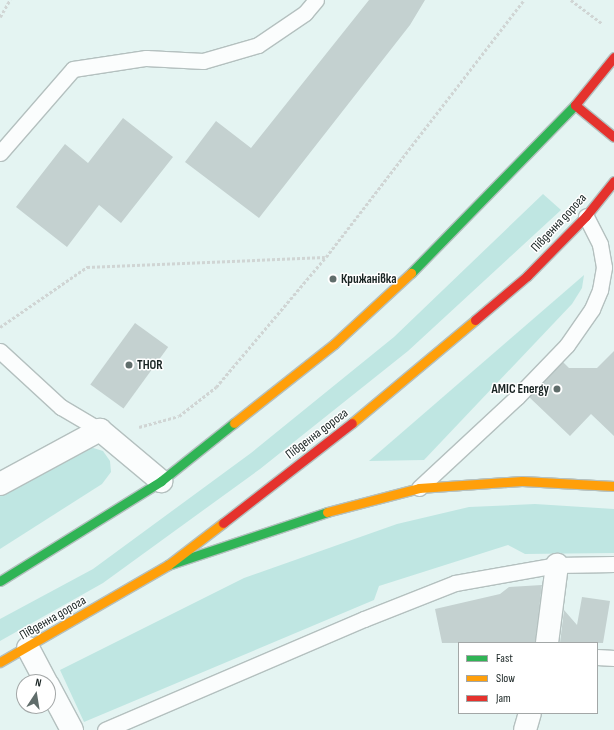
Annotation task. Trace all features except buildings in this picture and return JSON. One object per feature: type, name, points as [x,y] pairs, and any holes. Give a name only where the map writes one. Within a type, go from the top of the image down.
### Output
[{"type":"main road","points":[[0,581],[161,481],[334,344],[440,247],[575,105],[614,57]]},
{"type":"main road","points":[[575,105],[614,137]]},
{"type":"main road","name":"Південна дорога","points":[[0,662],[28,648],[168,565],[359,418],[466,330],[527,276],[586,216],[614,181]]},
{"type":"main road","points":[[168,565],[325,512],[419,488],[522,481],[614,486]]},
{"type":"street","points":[[0,484],[100,430],[161,481]]},
{"type":"street","points":[[547,642],[557,566]]},
{"type":"street","points":[[28,648],[42,674]]},
{"type":"street","points":[[56,700],[72,730]]},
{"type":"street","points":[[525,730],[530,714]]},
{"type":"lane","points":[[0,154],[73,69],[146,58],[203,61],[258,45],[305,13],[316,0]]},
{"type":"lane","points":[[419,488],[517,397],[566,345],[592,309],[600,290],[604,267],[600,244],[586,216]]},
{"type":"lane","points":[[0,351],[62,407],[100,430]]},
{"type":"lane","points":[[105,730],[364,618],[455,583],[557,566],[614,564]]},
{"type":"lane","points":[[598,657],[614,658]]},
{"type":"path","points":[[0,17],[10,0]]},
{"type":"path","points":[[100,430],[138,428],[179,416],[216,387],[326,257],[524,0]]},
{"type":"path","points":[[571,0],[602,23]]},
{"type":"path","points":[[0,327],[87,268],[326,257]]},
{"type":"shaded area","points":[[543,194],[561,210],[408,351],[260,469],[103,583],[0,641],[0,619],[93,569],[251,453],[394,337]]},
{"type":"shaded area","points":[[584,275],[582,288],[572,304],[424,460],[369,461]]},
{"type":"shaded area","points":[[87,446],[103,451],[110,461],[111,472],[102,484],[0,549],[0,496]]},
{"type":"shaded area","points":[[535,504],[614,509],[614,553],[525,554],[508,545],[379,586],[374,600],[84,722],[60,670],[244,578],[397,524],[469,507]]},
{"type":"traffic: fast","points":[[411,273],[575,105]]},
{"type":"traffic: fast","points":[[0,581],[161,481],[234,423]]},
{"type":"traffic: fast","points":[[168,565],[327,512]]},
{"type":"traffic: slow","points":[[234,423],[334,344],[411,273]]},
{"type":"traffic: slow","points":[[352,423],[475,320]]},
{"type":"traffic: slow","points":[[327,512],[419,488],[522,481],[614,486]]},
{"type":"traffic: slow","points":[[0,662],[168,565],[223,523]]},
{"type":"traffic: jam","points":[[614,57],[575,105],[614,137]]},
{"type":"traffic: jam","points":[[475,320],[527,276],[586,216],[614,181]]},
{"type":"traffic: jam","points":[[223,523],[352,423]]},
{"type":"place","name":"Крижанівка","points":[[333,279]]},
{"type":"place","name":"THOR","points":[[129,365]]},
{"type":"place","name":"AMIC Energy","points":[[557,389]]}]
